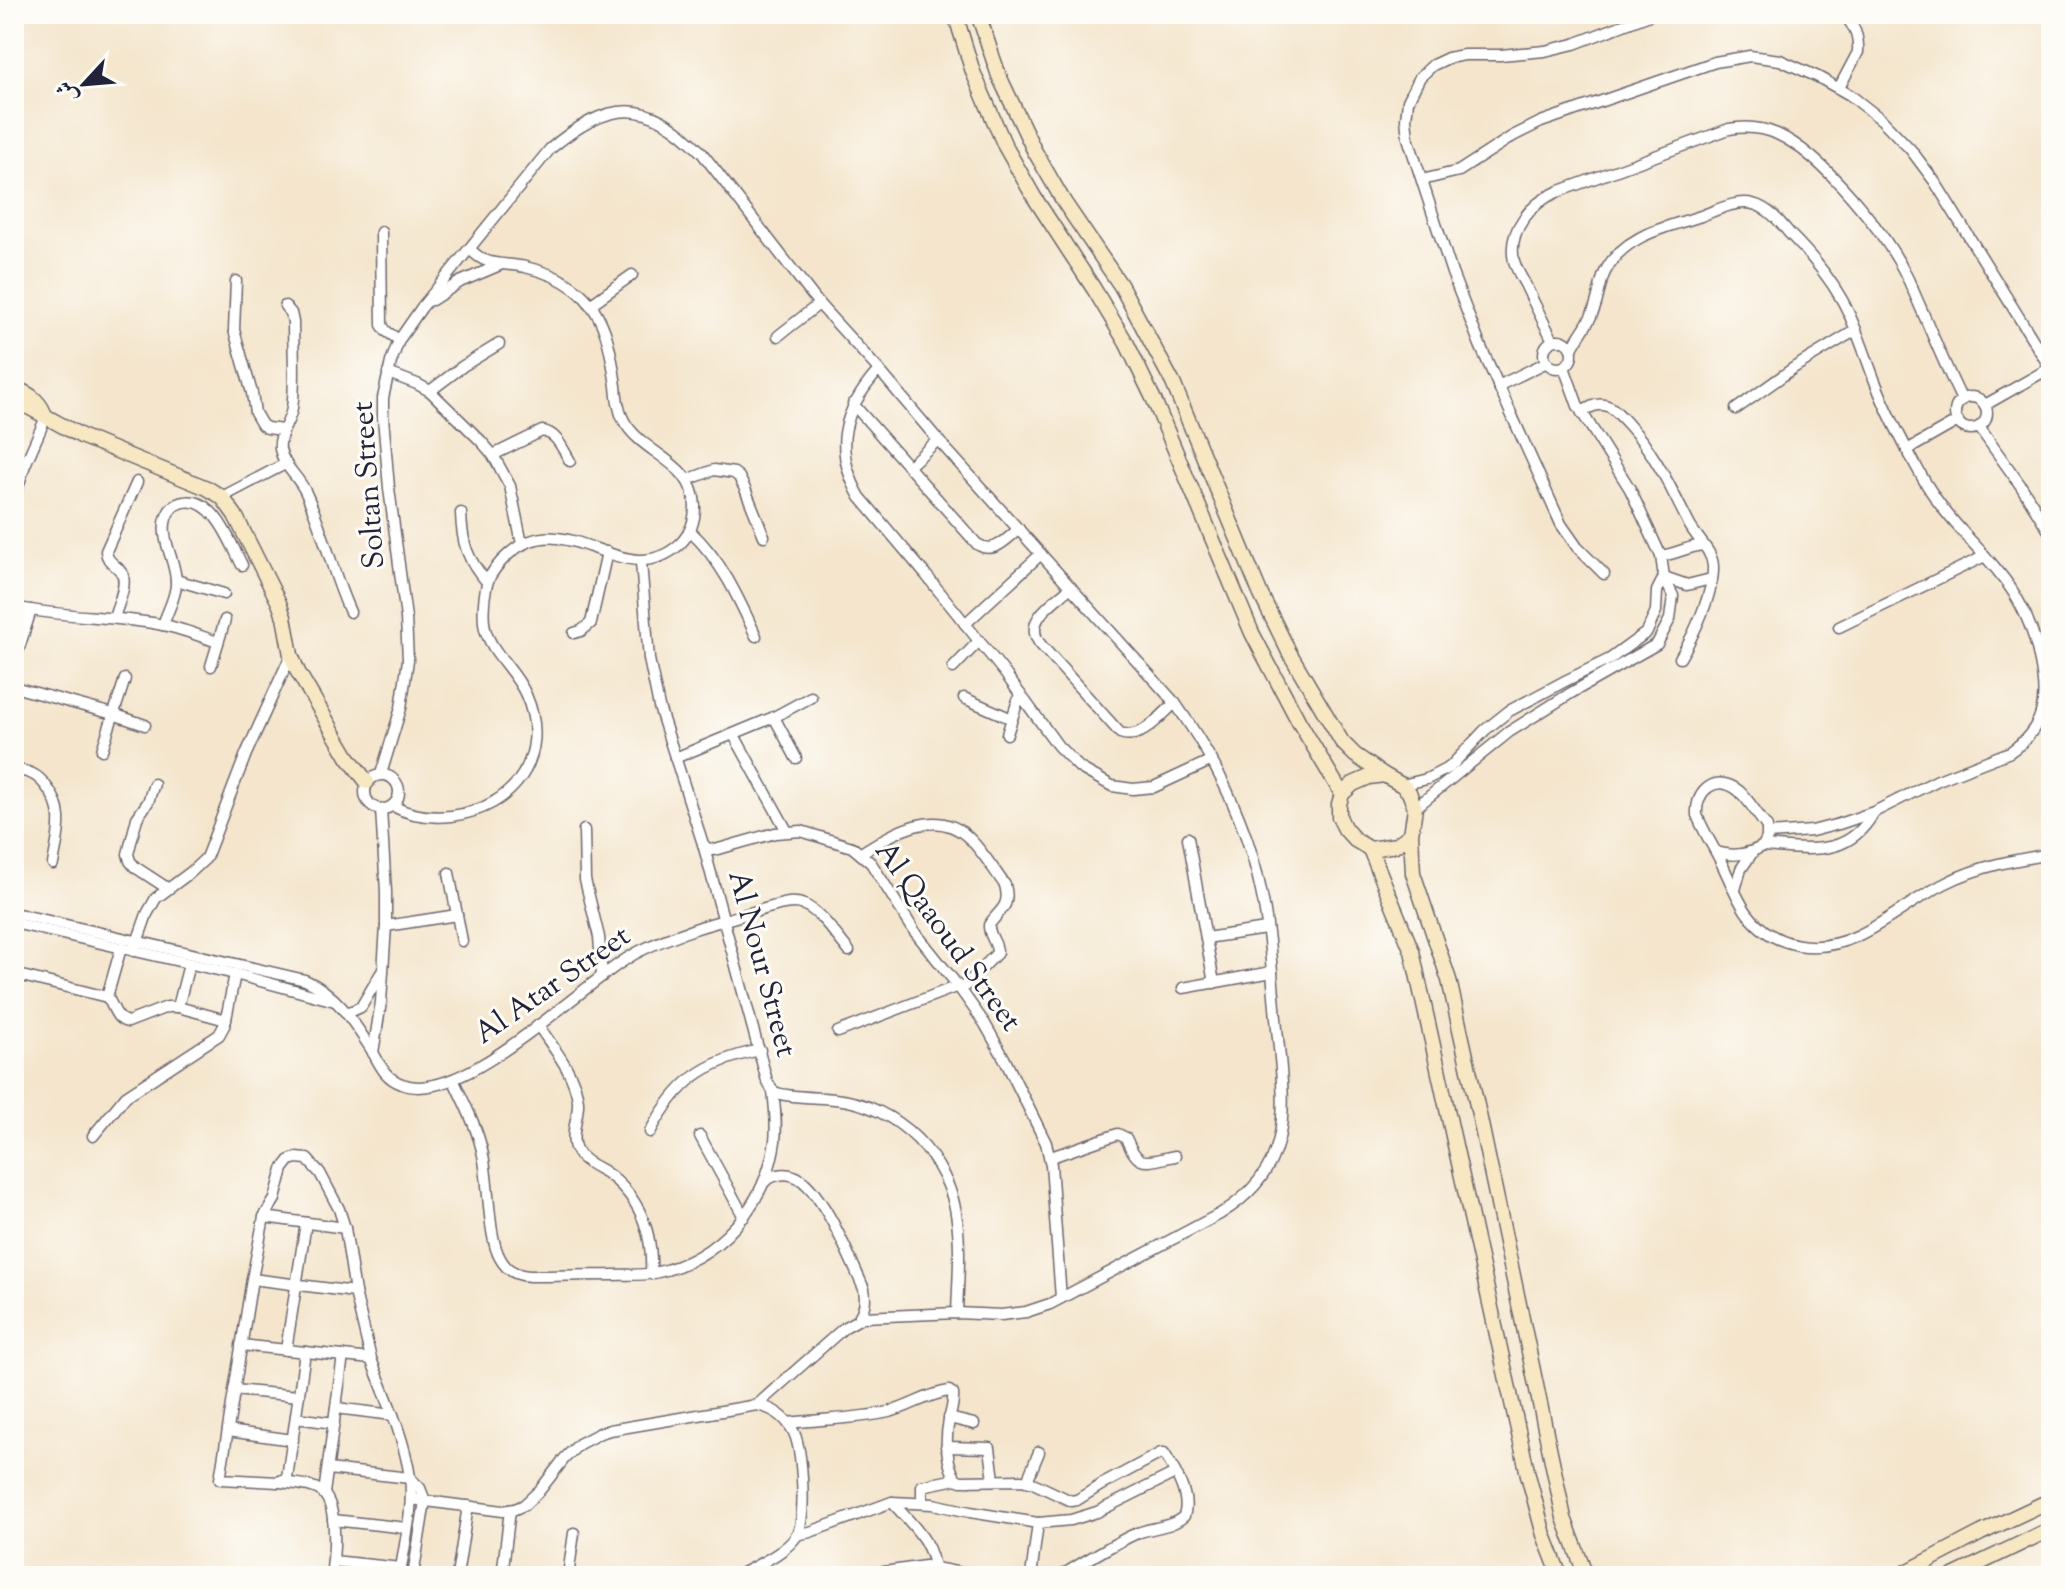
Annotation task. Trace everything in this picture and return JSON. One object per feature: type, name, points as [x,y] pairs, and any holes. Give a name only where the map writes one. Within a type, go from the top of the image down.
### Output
[{"type":"street","points":[[955,14],[973,72],[1005,146],[1127,344],[1154,400],[1252,633],[1299,722],[1342,794]]},
{"type":"street","points":[[978,14],[999,76],[1027,138],[1047,174],[1121,286],[1173,383],[1261,595],[1289,652],[1342,742],[1362,761],[1409,792],[1415,808],[1411,834],[1413,873],[1449,980],[1564,1518],[1586,1576]]},
{"type":"street","points":[[1604,574],[1577,547],[1561,524],[1498,386],[1461,298],[1408,138],[1407,110],[1415,84],[1433,65],[1456,55],[1515,55],[1559,47],[1652,14]]},
{"type":"street","points":[[1839,88],[1858,52],[1853,26],[1843,14]]},
{"type":"street","points":[[1422,180],[1459,171],[1541,122],[1727,58],[1750,56],[1780,60],[1839,88],[1865,106],[1924,165],[2051,368],[1985,405]]},
{"type":"street","name":"Soltan Street","points":[[381,774],[401,708],[408,660],[406,618],[386,462],[383,398],[388,373],[399,340],[422,307],[550,149],[569,133],[602,115],[624,111],[652,116],[680,131],[702,153],[819,304]]},
{"type":"street","points":[[1553,340],[1515,263],[1514,245],[1518,228],[1533,206],[1557,192],[1729,129],[1758,128],[1785,138],[1811,158],[1845,190],[1876,227],[1907,277],[1962,400]]},
{"type":"street","points":[[1572,349],[1564,340],[1553,340],[1544,352],[1547,362],[1556,368],[1564,367],[1572,360],[1572,349],[1593,312],[1604,275],[1623,248],[1651,232],[1733,205],[1756,204],[1769,211],[1812,257],[1837,292],[1907,450],[1946,513],[1999,572],[2025,615],[2037,646],[2045,690],[2038,723],[2026,739],[2010,752],[1938,780],[1874,812],[1812,831],[1768,834]]},
{"type":"street","points":[[381,232],[382,325],[399,340]]},
{"type":"street","points":[[373,1053],[381,1002],[386,926],[387,808],[399,795],[400,789],[393,778],[381,774],[367,782],[366,800],[370,805],[387,808],[404,813],[436,818],[484,807],[508,793],[518,784],[529,763],[534,741],[533,713],[517,678],[493,646],[485,629],[487,582],[498,564],[522,544],[536,539],[555,538],[641,562],[674,549],[690,531],[695,510],[692,489],[687,480],[673,464],[640,440],[626,425],[618,406],[609,341],[590,305],[577,290],[557,278],[524,267],[484,260],[470,249]]},
{"type":"street","points":[[422,307],[460,282],[501,264]]},
{"type":"street","points":[[590,305],[632,275]]},
{"type":"street","points":[[236,281],[234,330],[255,413],[262,425],[283,430]]},
{"type":"street","points":[[778,336],[819,304],[1175,703],[1212,760],[1252,852],[1262,892],[1272,972],[1283,1116],[1279,1143],[1261,1179],[1242,1199],[1220,1214],[1038,1308],[1014,1314],[957,1313],[858,1319]]},
{"type":"street","points":[[285,306],[293,322],[293,406],[283,430],[280,452],[307,496],[350,612]]},
{"type":"street","points":[[1736,409],[1795,367],[1856,330]]},
{"type":"street","points":[[430,391],[499,344]]},
{"type":"street","points":[[1498,386],[1547,362]]},
{"type":"street","points":[[1415,808],[1509,732],[1657,644],[1670,619],[1673,596],[1664,577],[1661,556],[1630,489],[1582,413],[1564,367]]},
{"type":"street","points":[[879,370],[860,392],[848,417],[844,445],[853,485],[979,641],[1058,746],[1080,768],[1112,786],[1133,789],[1154,787],[1212,760]]},
{"type":"street","points":[[388,373],[430,391],[493,455],[510,486],[522,544]]},
{"type":"street","points":[[14,388],[36,400],[46,417]]},
{"type":"street","points":[[1975,397],[1985,405],[1987,417],[1979,427],[1967,429],[1958,421],[1956,410],[1962,400],[1975,397]]},
{"type":"street","points":[[14,399],[83,437],[222,497],[235,515],[279,603],[291,655],[303,680],[340,744],[367,782]]},
{"type":"street","points":[[853,404],[981,547],[998,547],[1019,529]]},
{"type":"street","points":[[1582,413],[1591,406],[1608,406],[1633,429],[1662,470],[1711,559],[1713,569],[1699,622],[1680,658]]},
{"type":"street","points":[[14,499],[46,417]]},
{"type":"street","points":[[1907,450],[1958,421]]},
{"type":"street","points":[[1979,427],[2051,534]]},
{"type":"street","points":[[493,455],[542,431],[552,433],[570,461]]},
{"type":"street","points":[[909,466],[938,440]]},
{"type":"street","points":[[14,461],[25,465]]},
{"type":"street","points":[[222,497],[285,464]]},
{"type":"street","points":[[687,480],[714,470],[734,473],[745,489],[764,536]]},
{"type":"street","points":[[114,618],[124,580],[121,572],[108,560],[106,551],[137,482]]},
{"type":"street","points":[[163,625],[176,580],[164,529],[169,510],[176,504],[188,501],[201,504],[214,514],[242,565]]},
{"type":"street","points":[[461,513],[464,546],[471,562],[487,582]]},
{"type":"street","points":[[690,531],[706,545],[726,572],[756,636]]},
{"type":"street","points":[[1661,556],[1678,554],[1702,545]]},
{"type":"street","points":[[574,633],[591,623],[607,552]]},
{"type":"street","points":[[965,624],[1041,554]]},
{"type":"street","points":[[1839,627],[1985,556]]},
{"type":"street","points":[[641,562],[649,659],[659,707],[703,844]]},
{"type":"street","points":[[1402,785],[1427,779],[1450,767],[1485,730],[1509,711],[1610,659],[1647,632],[1656,611],[1657,591],[1664,577]]},
{"type":"street","points":[[1664,577],[1687,585],[1711,579]]},
{"type":"street","points":[[176,580],[224,594]]},
{"type":"street","points":[[1071,587],[1036,620],[1034,634],[1041,645],[1120,733],[1139,733],[1175,703]]},
{"type":"street","points":[[14,607],[163,625],[218,642]]},
{"type":"street","points":[[14,664],[31,610]]},
{"type":"street","points":[[211,666],[225,620]]},
{"type":"street","points":[[1647,632],[1657,644]]},
{"type":"street","points":[[953,668],[979,641]]},
{"type":"street","points":[[136,946],[152,904],[167,888],[199,865],[209,851],[246,754],[291,655]]},
{"type":"street","points":[[102,750],[125,679]]},
{"type":"street","points":[[1567,680],[1571,693]]},
{"type":"street","points":[[14,687],[145,725]]},
{"type":"street","points":[[1007,734],[1020,694]]},
{"type":"street","points":[[675,758],[734,735],[811,697]]},
{"type":"street","points":[[964,698],[1012,719]]},
{"type":"street","points":[[774,717],[796,758]]},
{"type":"street","points":[[734,735],[787,831]]},
{"type":"street","points":[[14,770],[29,771],[38,776],[54,795],[60,823],[53,864]]},
{"type":"street","points":[[1384,775],[1361,780],[1342,794],[1338,811],[1341,824],[1355,840],[1370,849],[1412,951],[1509,1390],[1544,1535],[1560,1576]]},
{"type":"street","points":[[154,784],[148,802],[137,818],[128,854],[135,867],[167,888]]},
{"type":"street","points":[[1735,890],[1741,869],[1768,834],[1767,827],[1740,792],[1724,785],[1708,787],[1698,800],[1697,815],[1745,910],[1768,932],[1796,945],[1817,948],[1857,936],[1930,891],[1965,874],[2002,862],[2051,854]]},
{"type":"street","points":[[1716,852],[1735,855],[1758,848],[1811,850],[1838,845],[1859,832],[1874,812]]},
{"type":"street","points":[[838,1032],[960,988],[997,953],[989,925],[1006,904],[1008,894],[1005,885],[970,839],[948,825],[922,823],[899,831],[861,853]]},
{"type":"street","points":[[584,830],[585,880],[599,937],[602,976]]},
{"type":"street","name":"Al Qaaoud Street","points":[[703,844],[715,850],[787,831],[801,831],[841,843],[861,853],[871,863],[915,932],[985,1024],[1046,1143],[1051,1157],[1061,1298]]},
{"type":"street","points":[[1370,849],[1396,845],[1411,834]]},
{"type":"street","points":[[1188,838],[1214,983]]},
{"type":"street","name":"Al Nour Street","points":[[703,844],[767,1081],[773,1091],[784,1095],[838,1099],[877,1110],[924,1146],[946,1180],[957,1219],[957,1313]]},
{"type":"street","points":[[449,873],[462,941]]},
{"type":"street","name":"Al Atar Street","points":[[373,1053],[385,1074],[400,1084],[417,1088],[454,1081],[474,1071],[639,951],[672,937],[779,905],[794,902],[805,905],[849,951]]},
{"type":"street","points":[[14,913],[136,946],[189,964],[337,1001]]},
{"type":"street","points":[[386,926],[457,915]]},
{"type":"street","points":[[14,923],[121,948],[136,946],[305,980],[337,1001],[373,1053]]},
{"type":"street","points":[[1206,938],[1266,929]]},
{"type":"street","points":[[1412,951],[1436,945]]},
{"type":"street","points":[[121,948],[107,997],[118,1018],[128,1022],[161,1008],[178,1007],[226,1020]]},
{"type":"street","points":[[178,1007],[189,964]]},
{"type":"street","points":[[347,1013],[361,1007],[383,967]]},
{"type":"street","points":[[1183,988],[1272,972]]},
{"type":"street","points":[[14,974],[107,997]]},
{"type":"street","points":[[93,1136],[126,1096],[222,1032],[235,974]]},
{"type":"street","points":[[538,1025],[574,1085],[578,1111],[574,1136],[576,1149],[584,1159],[618,1182],[639,1208],[650,1239],[651,1274]]},
{"type":"street","points":[[650,1132],[664,1107],[694,1076],[732,1056],[760,1050]]},
{"type":"street","points":[[454,1081],[483,1153],[495,1250],[505,1267],[519,1275],[530,1276],[651,1274],[702,1254],[744,1217],[764,1182],[776,1137],[773,1091]]},
{"type":"street","points":[[1051,1157],[1118,1134],[1126,1138],[1131,1151],[1143,1162],[1175,1156]]},
{"type":"street","points":[[700,1136],[744,1217]]},
{"type":"street","points":[[324,1493],[315,1488],[281,1482],[220,1479],[264,1217],[275,1199],[286,1164],[302,1157],[314,1166],[330,1189],[345,1228],[355,1292],[371,1359],[393,1415],[410,1478],[411,1499],[400,1572],[333,1561]]},
{"type":"street","points":[[757,1405],[858,1319],[866,1299],[864,1289],[821,1203],[802,1180],[782,1174],[764,1182]]},
{"type":"street","points":[[264,1217],[345,1228]]},
{"type":"street","points":[[286,1350],[306,1223]]},
{"type":"street","points":[[252,1279],[355,1292]]},
{"type":"street","points":[[241,1345],[371,1359]]},
{"type":"street","points":[[281,1482],[288,1476],[305,1352]]},
{"type":"street","points":[[331,1576],[335,1533],[324,1493],[343,1356]]},
{"type":"street","points":[[1509,1390],[1536,1388]]},
{"type":"street","points":[[234,1390],[299,1396]]},
{"type":"street","points":[[788,1423],[877,1414],[949,1391],[955,1398],[946,1447],[956,1479]]},
{"type":"street","points":[[411,1499],[510,1510],[524,1505],[579,1444],[600,1433],[757,1405],[775,1411],[795,1434],[803,1506],[796,1535],[784,1549],[752,1572],[737,1576]]},
{"type":"street","points":[[336,1408],[393,1415]]},
{"type":"street","points":[[296,1418],[334,1423]]},
{"type":"street","points":[[949,1418],[974,1424]]},
{"type":"street","points":[[228,1431],[293,1440]]},
{"type":"street","points":[[946,1447],[990,1448],[994,1480]]},
{"type":"street","points":[[1027,1481],[1039,1452]]},
{"type":"street","points":[[922,1503],[922,1486],[956,1479],[1027,1481],[1075,1501],[1111,1479],[1161,1453],[1165,1454],[1186,1505],[1184,1516],[1134,1535],[1061,1576]]},
{"type":"street","points":[[328,1469],[410,1478],[420,1488],[425,1501],[413,1576]]},
{"type":"street","points":[[796,1535],[892,1502],[922,1503],[1050,1523],[1084,1517],[1175,1473]]},
{"type":"street","points":[[1899,1576],[2051,1500]]},
{"type":"street","points":[[892,1502],[928,1544],[935,1571]]},
{"type":"street","points":[[457,1576],[468,1506]]},
{"type":"street","points":[[502,1576],[510,1510]]},
{"type":"street","points":[[333,1520],[407,1528]]},
{"type":"street","points":[[1031,1576],[1038,1523]]},
{"type":"street","points":[[2001,1524],[1998,1533],[2000,1541],[2011,1549]]},
{"type":"street","points":[[1953,1576],[2051,1529]]},
{"type":"street","points":[[568,1576],[574,1533]]},
{"type":"street","points":[[857,1576],[907,1568],[976,1576]]}]
